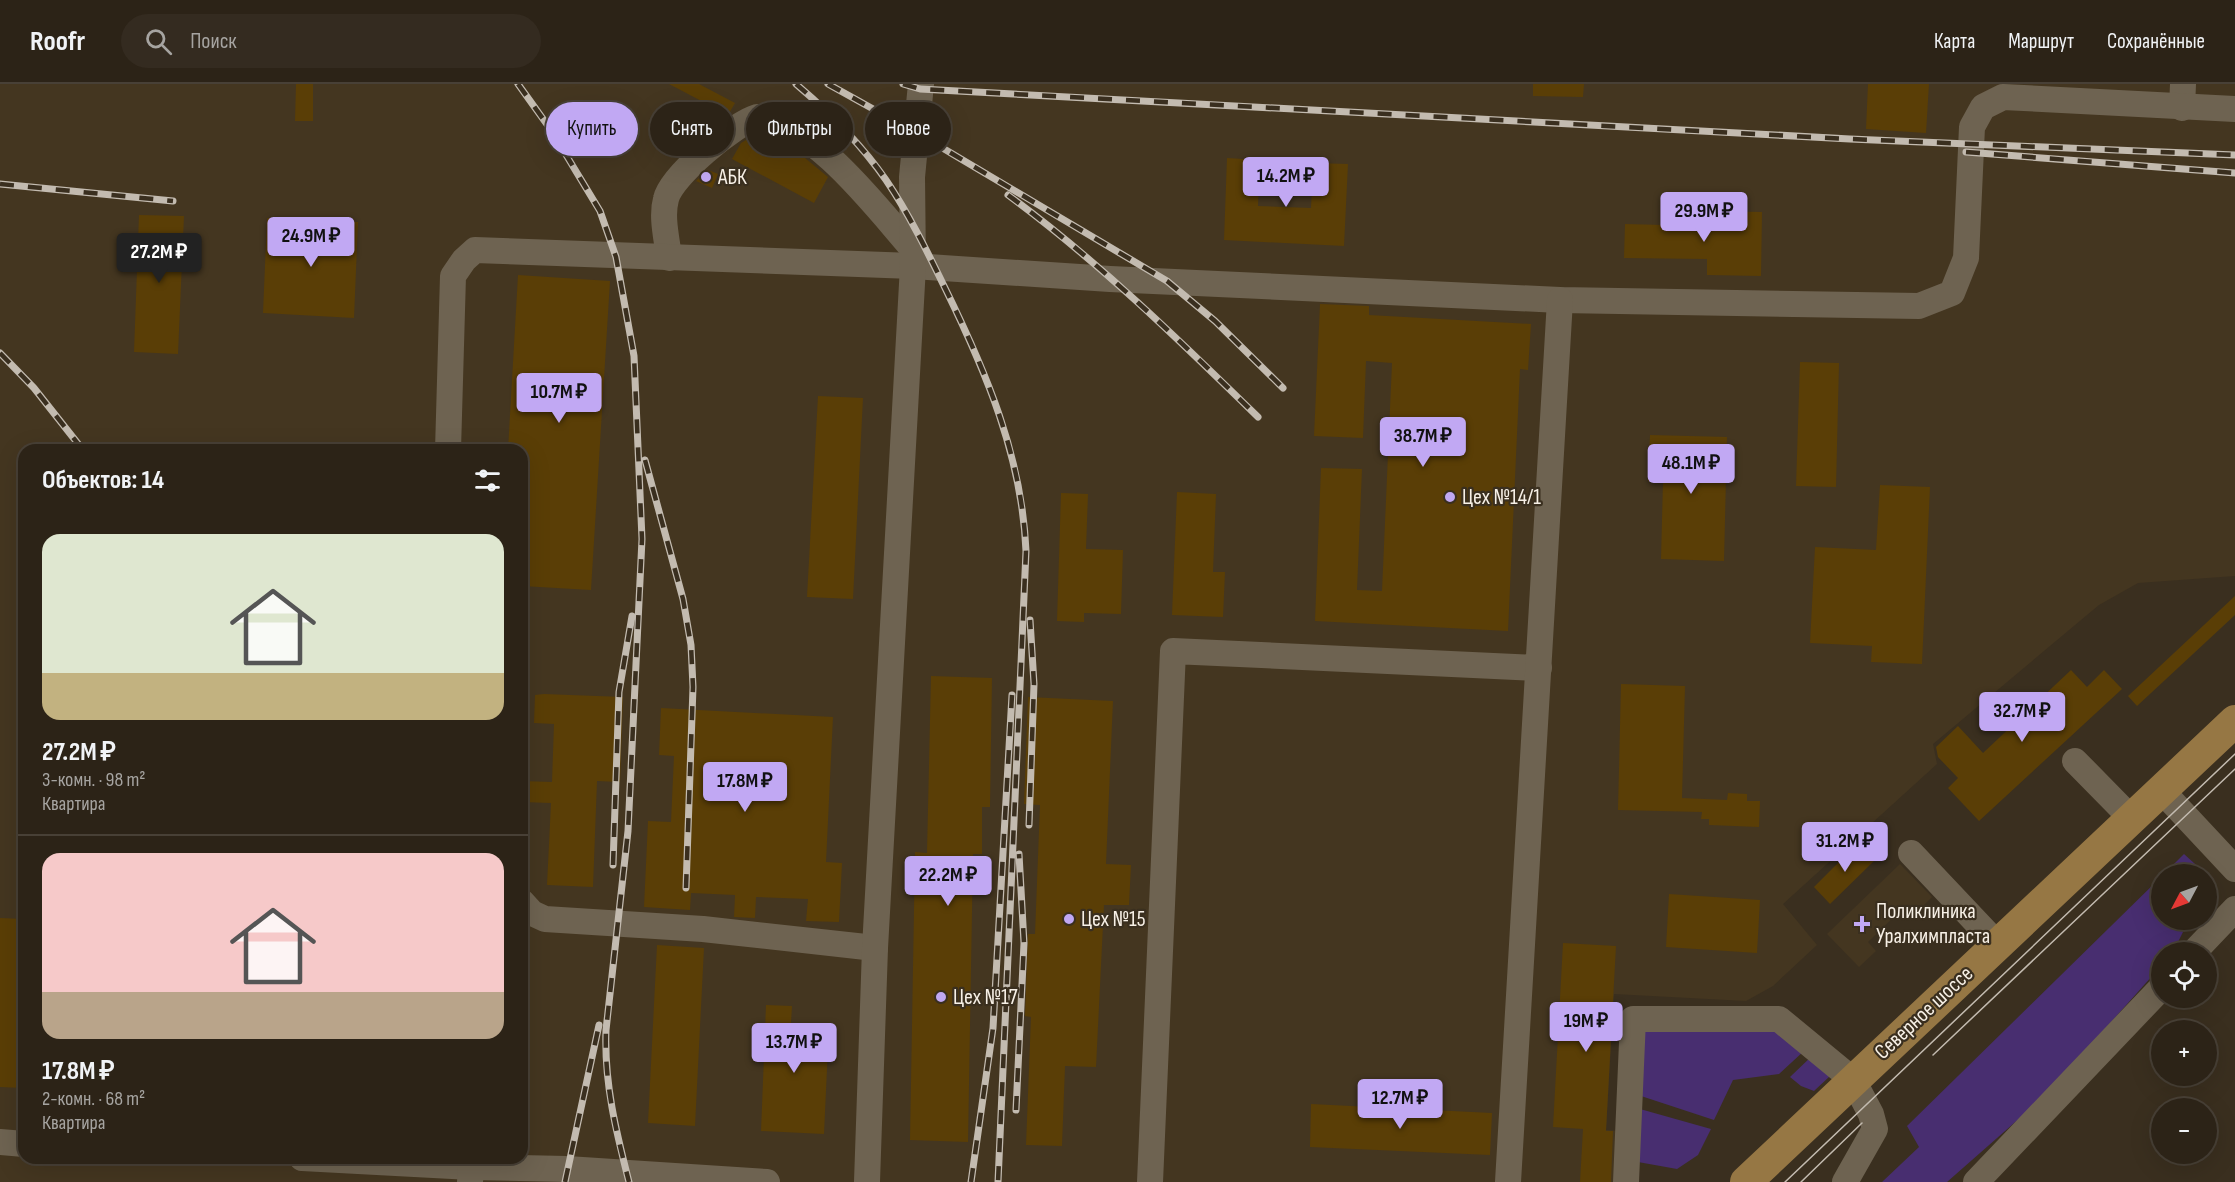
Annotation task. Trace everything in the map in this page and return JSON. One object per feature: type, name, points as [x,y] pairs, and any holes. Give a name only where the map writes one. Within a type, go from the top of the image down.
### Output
[{"type":"main road","name":"Северное шоссе","points":[[1746,1182],[2235,721]]},
{"type":"street","points":[[867,1182],[875,948],[913,258],[912,177],[921,84]]},
{"type":"street","points":[[448,444],[453,276],[475,250],[669,258],[913,258],[1110,279],[1560,300],[1919,306],[1952,293],[1966,258],[1972,127],[1983,107],[2004,97],[2183,96],[2235,110]]},
{"type":"street","points":[[669,258],[665,205],[673,183],[704,152],[756,117],[788,129],[829,157],[913,258]]},
{"type":"street","points":[[1508,1182],[1560,300]]},
{"type":"street","points":[[1150,1182],[1173,651],[1539,668]]},
{"type":"street","points":[[2074,761],[2131,818]]},
{"type":"street","points":[[2162,791],[2235,869]]},
{"type":"street","points":[[1911,853],[1997,944]]},
{"type":"street","points":[[528,909],[545,919],[703,929],[875,948]]},
{"type":"street","points":[[2204,942],[2235,909]]},
{"type":"street","points":[[1976,1182],[2151,999]]},
{"type":"street","points":[[1626,1182],[1633,1019],[1779,1019],[1853,1080],[1871,1114],[1875,1129],[1845,1182]]},
{"type":"street","points":[[0,1142],[18,1143]]},
{"type":"street","points":[[310,1182],[311,1164]]},
{"type":"street","points":[[371,1164],[471,1174],[567,1168],[767,1182]]},
{"type":"shaded area","points":[[0,84],[2235,84],[2235,576],[2138,583],[2099,605],[1933,744],[1937,764],[1783,904],[1817,945],[1773,986],[1746,1001],[1614,994],[1606,1130],[1620,1131],[1617,1182],[0,1182]]},
{"type":"shaded area","points":[[2184,854],[2195,864],[2174,864]]},
{"type":"shaded area","name":"Поликлиника Уралхимпласта","points":[[1900,864],[1932,897],[1914,915],[1905,906],[1868,942],[1876,951],[1859,967],[1827,934]]},
{"type":"shaded area","points":[[2151,887],[2151,930],[2184,930],[2178,942],[2151,942],[2151,977],[2046,1095],[1947,1182],[1882,1182],[1919,1147],[1907,1126]]},
{"type":"shaded area","points":[[1767,1026],[1805,1050],[1779,1074],[1733,1080],[1714,1120],[1641,1096],[1644,1029]]},
{"type":"shaded area","points":[[1813,1055],[1830,1076],[1814,1091],[1801,1086],[1790,1077]]},
{"type":"shaded area","points":[[1640,1109],[1711,1129],[1698,1155],[1677,1169],[1638,1162]]},
{"type":"building","points":[[296,84],[313,84],[313,121],[295,121]]},
{"type":"building","points":[[669,84],[699,84],[733,102],[703,102]]},
{"type":"building","points":[[1533,84],[1584,84],[1583,97],[1533,96]]},
{"type":"building","points":[[1868,84],[1929,84],[1926,133],[1866,129]]},
{"type":"building","points":[[746,140],[746,156],[803,156],[828,177],[814,203],[732,159],[741,143]]},
{"type":"building","points":[[1227,158],[1260,160],[1258,206],[1311,208],[1313,163],[1348,164],[1344,246],[1224,240]]},
{"type":"building","name":"АБК","points":[[708,170],[718,174],[712,188],[696,181]]},
{"type":"building","points":[[1704,211],[1762,212],[1761,276],[1707,275],[1707,259],[1624,258],[1625,224],[1704,226]]},
{"type":"building","points":[[139,215],[184,216],[178,354],[134,352]]},
{"type":"building","points":[[267,218],[358,222],[354,318],[263,313]]},
{"type":"building","points":[[518,275],[610,281],[591,590],[528,586],[528,444],[508,444]]},
{"type":"building","name":"Цех №14/1","points":[[1320,304],[1369,306],[1369,315],[1531,324],[1528,370],[1520,369],[1508,631],[1315,621],[1321,468],[1362,469],[1357,590],[1382,591],[1392,363],[1366,361],[1363,438],[1314,436]]},
{"type":"building","points":[[1800,362],[1839,363],[1836,487],[1796,486]]},
{"type":"building","points":[[818,396],[863,398],[853,599],[807,597]]},
{"type":"building","points":[[1650,435],[1727,437],[1724,561],[1661,559],[1663,481],[1648,481]]},
{"type":"building","points":[[1880,485],[1930,487],[1922,664],[1871,662],[1872,646],[1810,643],[1815,547],[1876,550]]},
{"type":"building","points":[[1177,492],[1216,494],[1213,572],[1225,572],[1223,617],[1172,615]]},
{"type":"building","points":[[1061,493],[1088,494],[1086,549],[1123,550],[1121,614],[1084,613],[1084,622],[1057,621]]},
{"type":"building","points":[[2235,596],[2235,615],[2137,706],[2128,696]]},
{"type":"building","points":[[2071,670],[2087,687],[2104,670],[2122,689],[1979,821],[1948,788],[1958,778],[1938,757],[1936,747],[1958,726],[1983,753]]},
{"type":"building","name":"Цех №17","points":[[931,676],[992,678],[990,807],[982,807],[982,854],[973,854],[968,1142],[910,1140],[915,852],[927,853]]},
{"type":"building","points":[[1621,684],[1685,686],[1682,798],[1727,800],[1728,793],[1747,794],[1747,801],[1760,801],[1759,827],[1709,825],[1709,819],[1701,819],[1702,812],[1618,810]]},
{"type":"building","points":[[535,695],[623,697],[620,782],[597,781],[593,887],[547,885],[551,803],[528,802],[528,781],[552,782],[554,724],[534,723]]},
{"type":"building","name":"Цех №15","points":[[1028,697],[1113,701],[1106,864],[1131,865],[1129,905],[1104,905],[1096,1067],[1065,1066],[1062,1146],[1026,1145],[1031,1017],[1025,1016],[1028,934],[1035,934],[1040,805],[1024,804]]},
{"type":"building","points":[[661,708],[833,717],[826,862],[842,863],[839,922],[806,921],[808,899],[756,897],[755,918],[734,917],[735,895],[691,893],[690,910],[644,907],[648,821],[671,822],[674,756],[659,755]]},
{"type":"building","points":[[1859,842],[1876,859],[1830,904],[1814,887]]},
{"type":"building","points":[[1669,894],[1760,900],[1757,953],[1666,947]]},
{"type":"building","points":[[0,918],[18,919],[18,1088],[0,1087]]},
{"type":"building","points":[[1563,943],[1616,946],[1606,1131],[1613,1131],[1611,1182],[1580,1182],[1583,1129],[1553,1127]]},
{"type":"building","points":[[657,945],[704,948],[695,1126],[648,1123]]},
{"type":"building","points":[[766,1005],[792,1006],[791,1023],[829,1025],[824,1134],[761,1131]]},
{"type":"building","points":[[1311,1104],[1492,1113],[1490,1155],[1310,1147]]},
{"type":"tram line","points":[[1785,1182],[2235,754]]},
{"type":"tram line","points":[[1933,1055],[2235,769]]},
{"type":"tram line","points":[[1801,1182],[1862,1123]]},
{"type":"railway","points":[[518,84],[551,130],[600,211],[616,257],[634,356],[642,539],[628,831],[606,1030],[607,1069],[612,1107],[629,1182]]},
{"type":"railway","points":[[796,84],[832,117],[866,154],[886,180],[910,219],[988,383],[1009,448],[1017,482],[1026,551],[998,1182]]},
{"type":"railway","points":[[828,84],[929,140],[1167,281],[1215,321],[1283,388]]},
{"type":"railway","points":[[903,84],[920,89],[1850,139],[2235,155]]},
{"type":"railway","points":[[1966,152],[2235,173]]},
{"type":"railway","points":[[0,184],[173,201]]},
{"type":"railway","points":[[1008,195],[1106,274],[1258,417]]},
{"type":"railway","points":[[0,353],[34,388],[78,444]]},
{"type":"railway","points":[[645,460],[683,599],[691,645],[693,687],[686,888]]},
{"type":"railway","points":[[613,865],[619,692],[632,616]]},
{"type":"railway","points":[[1029,825],[1034,684],[1030,620]]},
{"type":"railway","points":[[971,1182],[993,1028],[1012,695]]},
{"type":"railway","points":[[1016,1110],[1024,943],[1019,854]]},
{"type":"railway","points":[[565,1182],[599,1025]]},
{"type":"place","name":"АБК","points":[[706,177]]},
{"type":"place","name":"Цех №14/1","points":[[1450,497]]},
{"type":"place","name":"Цех №15","points":[[1069,919]]},
{"type":"place","name":"Поликлиника Уралхимпласта","points":[[1862,924]]},
{"type":"place","name":"Цех №17","points":[[941,997]]}]
